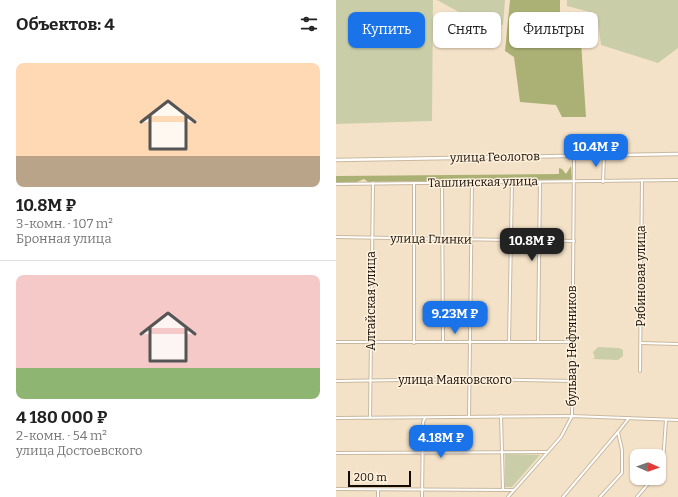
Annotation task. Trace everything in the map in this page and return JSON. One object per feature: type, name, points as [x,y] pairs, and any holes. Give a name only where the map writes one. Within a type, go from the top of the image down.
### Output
[{"type":"main road","name":"улица Геологов","points":[[336,160],[678,154]]},
{"type":"street","name":"бульвар Нефтяников","points":[[572,416],[574,381],[574,155]]},
{"type":"street","points":[[603,182],[604,155]]},
{"type":"street","name":"Рябиновая улица","points":[[640,371],[642,180]]},
{"type":"street","name":"Ташлинская улица","points":[[336,184],[678,180]]},
{"type":"street","points":[[469,416],[472,182]]},
{"type":"street","points":[[509,342],[512,182]]},
{"type":"street","points":[[538,342],[540,182]]},
{"type":"street","name":"Алтайская улица","points":[[370,418],[373,183]]},
{"type":"street","points":[[414,183],[414,343]]},
{"type":"street","points":[[442,183],[443,342]]},
{"type":"street","name":"улица Глинки","points":[[336,237],[574,241]]},
{"type":"street","points":[[336,342],[573,342]]},
{"type":"street","points":[[641,343],[678,344]]},
{"type":"street","name":"улица Маяковского","points":[[336,380],[370,381],[469,379],[574,381]]},
{"type":"street","points":[[336,418],[425,418],[428,416],[572,416],[678,420]]},
{"type":"street","points":[[501,416],[504,490]]},
{"type":"street","points":[[508,497],[546,452],[561,437],[572,416]]},
{"type":"street","points":[[422,497],[423,422],[425,418]]},
{"type":"street","points":[[563,497],[629,418]]},
{"type":"street","points":[[664,449],[666,420]]},
{"type":"street","points":[[600,497],[622,473],[622,450],[618,432]]},
{"type":"street","points":[[336,452],[546,452]]},
{"type":"street","points":[[637,497],[647,485]]},
{"type":"street","points":[[336,489],[514,490]]},
{"type":"street","points":[[378,490],[378,497]]},
{"type":"green space","points":[[336,0],[433,0],[432,121],[336,124]]},
{"type":"green space","points":[[437,0],[505,0],[503,25],[501,25],[501,12],[459,12]]},
{"type":"green space","points":[[510,0],[560,0],[560,12],[509,12],[509,48],[581,48],[586,117],[562,117],[556,105],[520,102],[514,57],[505,51]]},
{"type":"green space","points":[[567,0],[678,0],[678,48],[658,63],[601,45],[598,12],[590,12],[567,6]]},
{"type":"green space","points":[[571,166],[572,181],[482,179],[474,181],[368,182],[364,179],[357,182],[336,182],[336,176],[559,174],[559,168],[566,174]]},
{"type":"green space","points":[[598,347],[619,348],[623,350],[623,356],[618,360],[592,359],[595,358],[593,352]]},
{"type":"green space","points":[[505,454],[540,455],[512,487],[505,487]]}]
